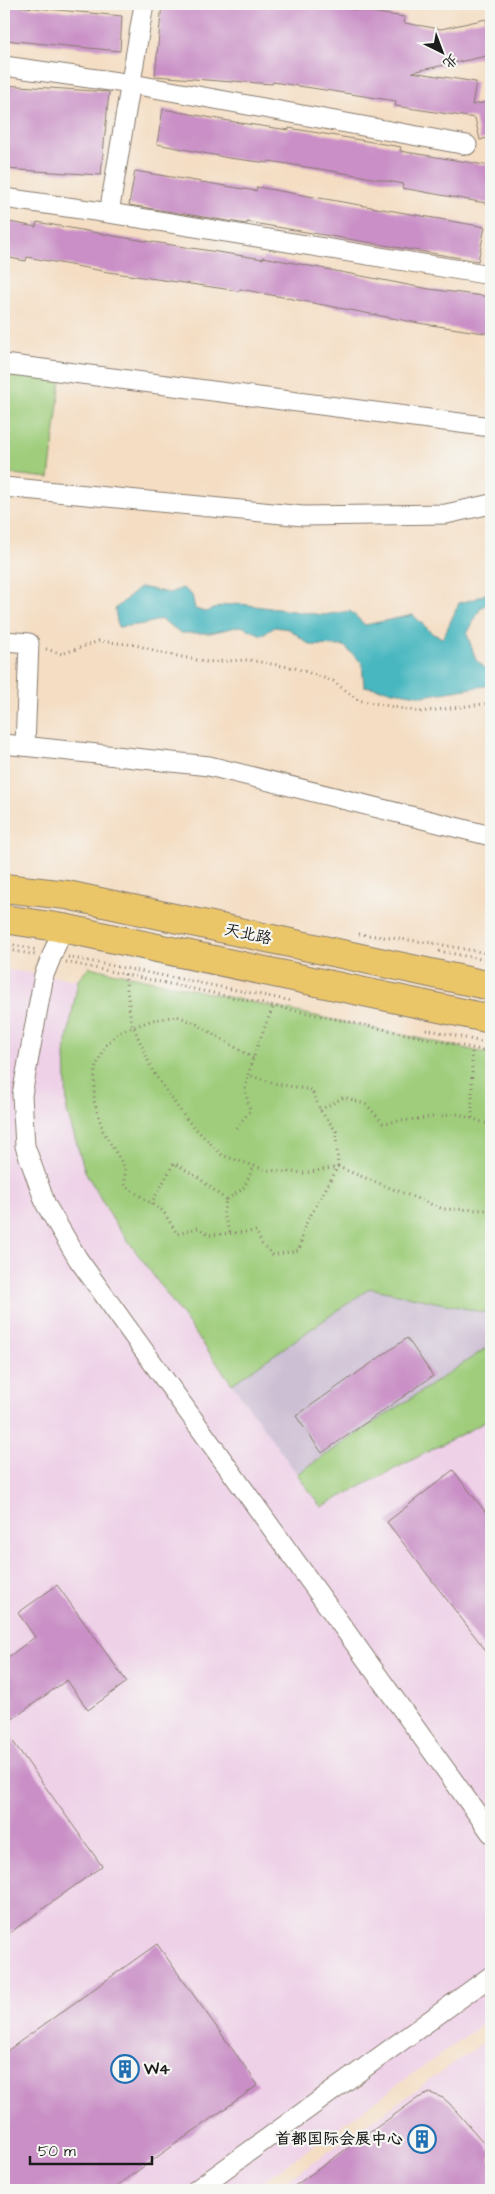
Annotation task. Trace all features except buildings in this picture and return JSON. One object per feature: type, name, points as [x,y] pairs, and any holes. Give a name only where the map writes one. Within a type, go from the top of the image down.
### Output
[{"type":"main road","name":"天北路","points":[[4,888],[67,894],[491,986]]},
{"type":"main road","name":"天北路","points":[[4,919],[63,928],[491,1019]]},
{"type":"street","points":[[109,212],[144,4]]},
{"type":"street","points":[[4,66],[132,84],[467,145]]},
{"type":"street","points":[[4,198],[109,212],[491,275]]},
{"type":"street","points":[[4,364],[491,427]]},
{"type":"street","points":[[4,487],[303,516],[446,514],[491,504]]},
{"type":"street","points":[[4,641],[29,643],[25,746]]},
{"type":"street","points":[[4,744],[208,766],[491,836]]},
{"type":"street","points":[[63,928],[44,975],[22,1095],[25,1146],[46,1205],[78,1259],[491,1833]]},
{"type":"street","points":[[196,2190],[491,1976]]},
{"type":"path","points":[[29,643],[62,654],[99,641],[136,645],[207,662],[248,660],[295,668],[333,681],[358,700],[420,712],[491,703]]},
{"type":"path","points":[[4,943],[125,974],[491,1052]]},
{"type":"path","points":[[4,949],[297,1002]]},
{"type":"path","points":[[430,949],[491,961]]},
{"type":"path","points":[[125,974],[131,1020],[153,1072],[187,1120],[222,1154],[266,1170],[304,1173],[338,1167],[443,1209],[491,1210]]},
{"type":"path","points":[[236,1128],[250,1111],[245,1090],[248,1075],[274,1005]]},
{"type":"path","points":[[248,1075],[277,1084],[312,1090],[320,1110],[336,1131],[338,1167],[304,1225],[298,1250],[272,1254],[262,1244],[256,1231],[210,1235],[198,1228],[177,1234],[163,1212],[125,1186],[125,1168],[103,1131],[94,1101],[95,1070],[104,1047],[119,1032],[152,1020],[177,1016],[195,1023],[253,1058]]},
{"type":"path","points":[[417,1027],[491,1044]]},
{"type":"path","points":[[472,1048],[472,1118]]},
{"type":"path","points":[[320,1110],[344,1097],[367,1105],[383,1123],[459,1114],[491,1125]]},
{"type":"path","points":[[151,1204],[174,1163],[199,1178],[226,1200]]},
{"type":"path","points":[[230,1232],[223,1215],[226,1200],[243,1189],[254,1166]]},
{"type":"shaded area","points":[[4,969],[78,980],[65,1052],[113,1220],[321,1506],[491,1419],[491,2018],[251,2190],[4,2190]]},
{"type":"shaded area","points":[[370,1288],[491,1314],[491,1345],[297,1474],[232,1384]]},
{"type":"shaded area","name":"首都国际会展中心","points":[[491,2037],[491,2190],[274,2190]]},
{"type":"green space","points":[[4,372],[61,379],[49,478],[4,473]]},
{"type":"green space","points":[[89,967],[491,1054],[491,1314],[370,1288],[232,1384],[113,1220],[85,1171],[67,1112],[65,1052],[78,980]]},
{"type":"green space","points":[[491,1345],[491,1419],[321,1507],[297,1474]]},
{"type":"water","points":[[140,587],[169,593],[183,588],[192,595],[195,609],[205,612],[225,605],[240,604],[323,615],[350,611],[365,625],[413,615],[433,634],[443,638],[459,603],[475,599],[491,591],[491,600],[480,609],[467,634],[476,660],[491,673],[491,685],[423,696],[364,686],[362,663],[344,646],[310,645],[289,629],[275,627],[262,635],[241,626],[210,633],[181,633],[161,619],[145,624],[118,627],[115,609]]},
{"type":"place","name":"W4","points":[[125,2069]]},
{"type":"place","name":"首都国际会展中心","points":[[422,2139]]}]
